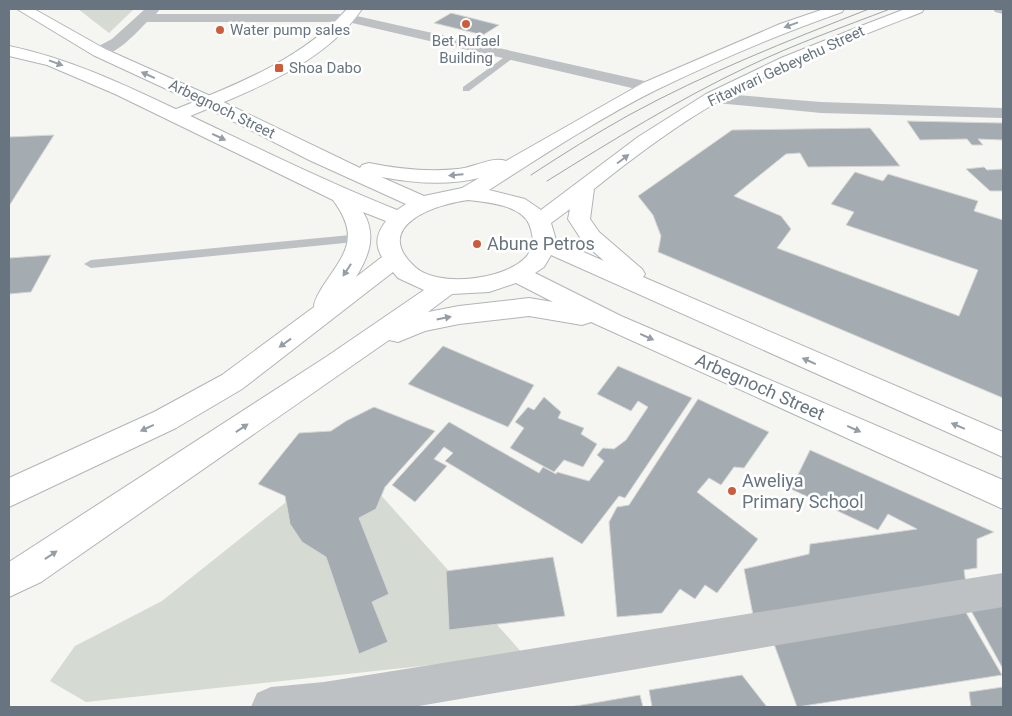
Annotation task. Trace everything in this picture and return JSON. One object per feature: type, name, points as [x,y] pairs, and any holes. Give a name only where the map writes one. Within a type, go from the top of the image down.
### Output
[{"type":"main road","name":"Arbegnoch Street","points":[[24,9],[99,52],[209,102],[316,156],[423,204]]},
{"type":"main road","name":"Fitawrari Gebeyehu Street","points":[[468,194],[551,142],[649,86],[785,27],[838,9]]},
{"type":"main road","name":"Fitawrari Gebeyehu Street","points":[[542,233],[584,188],[663,129],[712,98],[808,53],[917,9]]},
{"type":"main road","points":[[175,116],[209,102],[297,58],[322,42],[352,13]]},
{"type":"main road","name":"Arbegnoch Street","points":[[9,51],[52,61],[175,116],[342,195],[400,219]]},
{"type":"main road","points":[[316,156],[372,170],[405,175],[447,176],[471,174],[499,165],[551,142]]},
{"type":"main road","points":[[584,188],[579,219],[591,237],[611,256],[661,296]]},
{"type":"main road","points":[[542,233],[540,255],[532,265],[519,274],[497,283],[472,288],[446,287],[424,282],[406,272],[394,260],[388,246],[390,232],[400,219],[423,204],[444,197],[468,194],[490,196],[510,201],[527,210],[542,233],[661,296],[1003,445]]},
{"type":"main road","points":[[324,314],[329,294],[356,256],[361,238],[355,212],[342,195]]},
{"type":"main road","points":[[9,493],[165,420],[232,382],[394,260]]},
{"type":"main road","name":"Arbegnoch Street","points":[[519,274],[612,322],[1003,496]]},
{"type":"main road","points":[[9,580],[28,570],[336,364],[446,287]]},
{"type":"main road","points":[[336,364],[418,323],[459,315],[530,307],[612,322]]},
{"type":"street","points":[[99,52],[117,42],[148,14],[352,13],[510,56],[649,86]]},
{"type":"street","points":[[712,98],[766,105],[888,112],[1003,113]]},
{"type":"street","points":[[271,707],[326,705],[1003,590]]},
{"type":"lane","points":[[466,89],[510,56]]},
{"type":"lane","points":[[91,264],[361,238]]},
{"type":"shaded area","points":[[78,9],[134,9],[109,33]]},
{"type":"shaded area","points":[[345,455],[524,655],[86,702],[50,681],[75,646],[162,601]]},
{"type":"building","name":"Bet Rufael Building","points":[[451,13],[499,25],[483,35],[434,23]]},
{"type":"building","points":[[907,121],[1003,123],[1003,140],[978,139],[983,145],[972,145],[967,139],[920,140]]},
{"type":"building","points":[[870,128],[900,166],[808,167],[800,153],[786,154],[734,196],[781,216],[791,229],[777,248],[959,316],[978,270],[846,225],[854,212],[831,204],[855,172],[883,181],[888,174],[978,201],[974,211],[1003,220],[1003,398],[658,252],[661,236],[653,215],[638,196],[732,130]]},
{"type":"building","points":[[54,135],[9,206],[9,137]]},
{"type":"building","points":[[984,167],[987,170],[1003,169],[1003,191],[990,191],[966,169]]},
{"type":"building","points":[[51,255],[31,292],[9,294],[9,258]]},
{"type":"building","points":[[443,346],[534,385],[508,427],[408,384]]},
{"type":"building","points":[[618,366],[692,398],[625,498],[619,496],[582,544],[445,461],[453,453],[444,447],[434,459],[447,466],[415,502],[392,485],[449,422],[539,473],[543,467],[556,474],[557,472],[589,481],[604,461],[597,455],[603,448],[614,449],[626,440],[648,407],[638,401],[631,411],[597,394]]},
{"type":"building","points":[[544,397],[561,412],[558,418],[584,428],[581,434],[597,444],[583,467],[564,460],[554,472],[510,448],[524,428],[515,422],[528,407],[534,410]]},
{"type":"building","points":[[698,399],[769,432],[744,468],[734,467],[721,485],[709,478],[697,492],[758,539],[717,593],[705,585],[695,599],[680,589],[662,613],[617,617],[609,522],[617,507],[629,505]]},
{"type":"building","points":[[374,407],[435,431],[385,487],[376,509],[359,518],[389,594],[372,602],[388,642],[359,654],[326,557],[302,542],[290,524],[285,496],[258,484],[299,433],[331,431]]},
{"type":"building","points":[[810,450],[994,532],[977,539],[977,568],[964,570],[966,584],[754,620],[744,569],[809,554],[810,544],[917,529],[888,514],[878,530],[791,489]]},
{"type":"building","points":[[553,557],[565,616],[449,630],[446,571]]},
{"type":"building","points":[[1003,601],[1003,669],[969,607]]},
{"type":"building","points":[[961,604],[1002,675],[797,707],[770,633]]},
{"type":"building","points":[[742,675],[767,707],[652,707],[649,690]]},
{"type":"building","points":[[1003,687],[1003,707],[971,707],[969,692]]},
{"type":"building","points":[[640,695],[643,707],[570,707]]},
{"type":"tram line","points":[[531,175],[616,122],[687,85],[869,9]]},
{"type":"tram line","points":[[547,181],[646,120],[697,92],[784,50],[890,9]]},
{"type":"place","name":"Bet Rufael Building","points":[[466,24]]},
{"type":"place","name":"Water pump sales","points":[[220,30]]},
{"type":"place","name":"Shoa Dabo","points":[[279,68]]},
{"type":"place","name":"Abune Petros","points":[[477,244]]},
{"type":"place","name":"Aweliya Primary School","points":[[732,491]]}]
